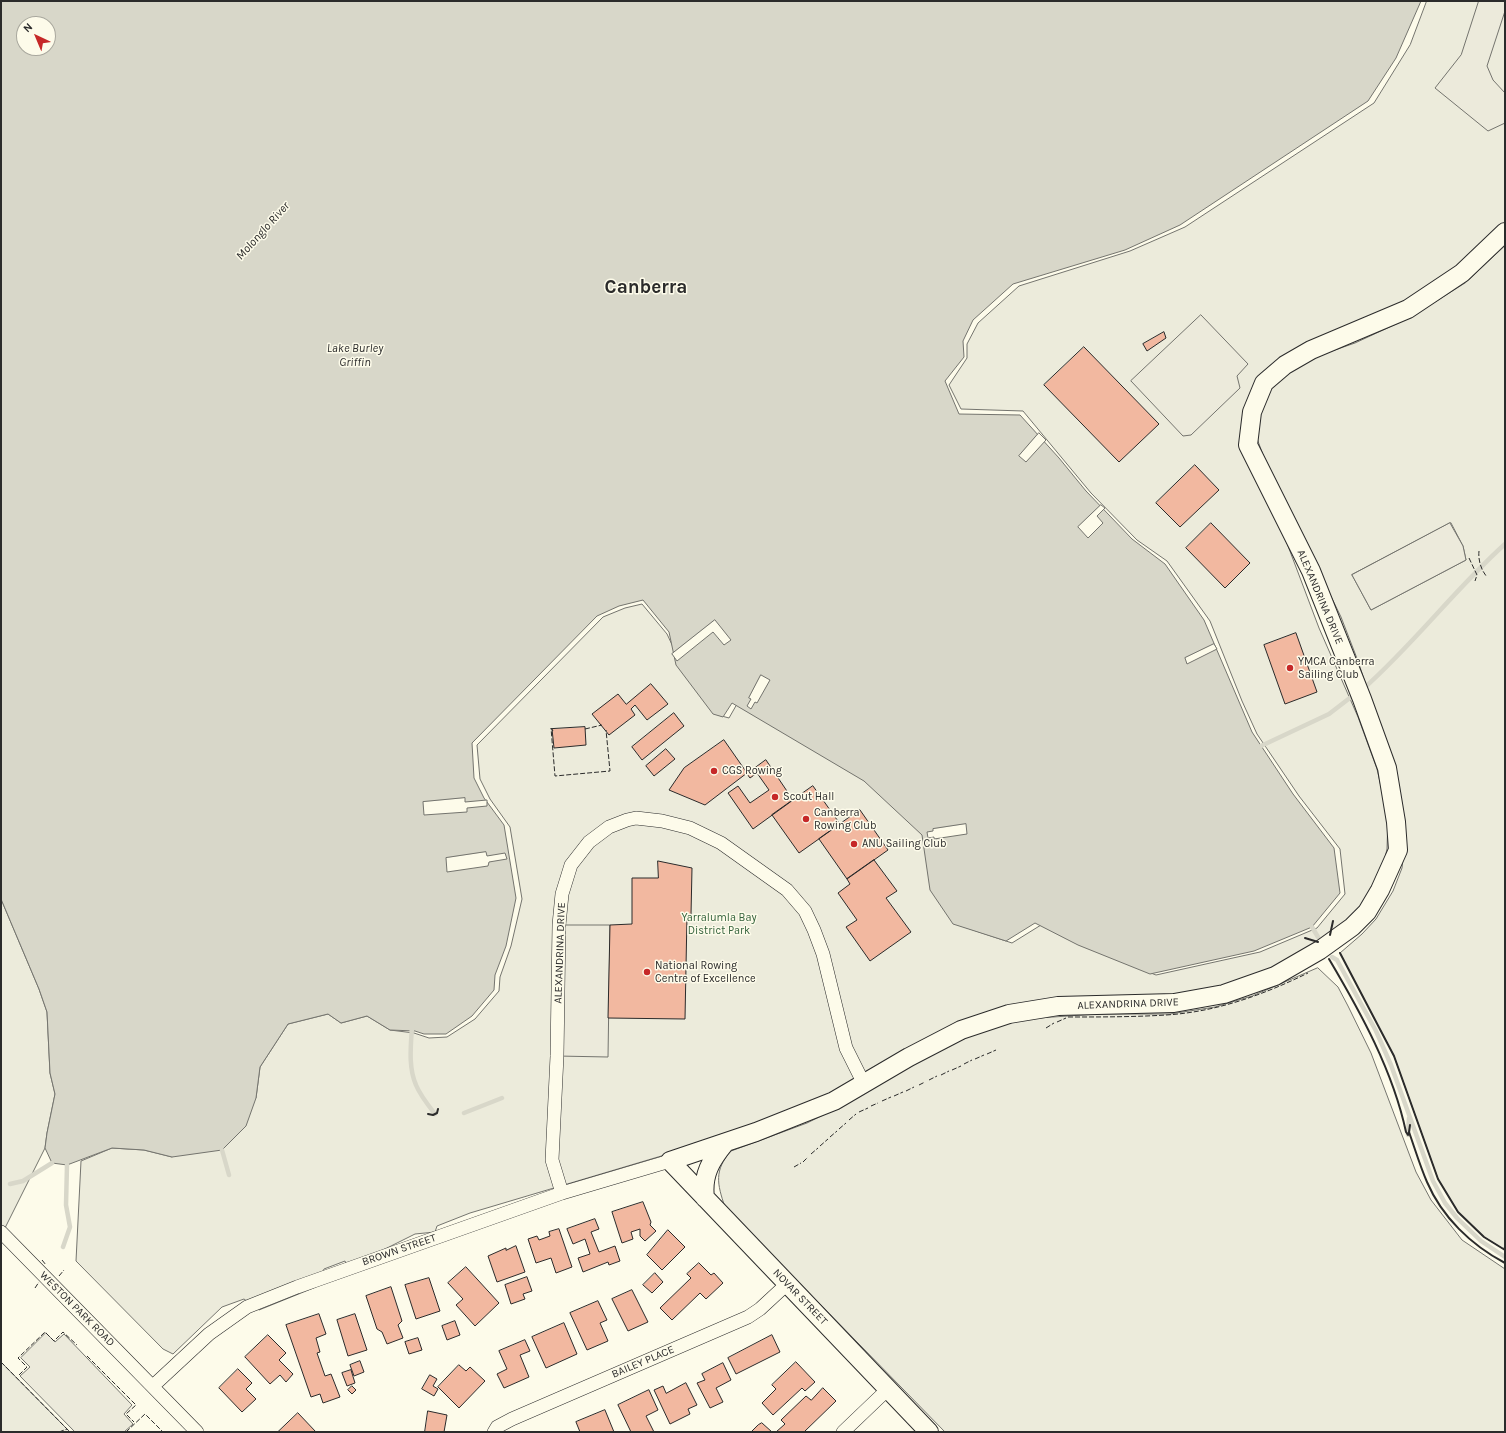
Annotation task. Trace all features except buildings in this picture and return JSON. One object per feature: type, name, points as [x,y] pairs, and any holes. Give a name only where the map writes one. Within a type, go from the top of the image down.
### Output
[{"type":"main road","name":"ALEXANDRINA DRIVE","points":[[670,1161],[834,1101],[909,1057],[962,1030],[1009,1014],[1058,1006],[1174,1003],[1224,994],[1274,976],[1327,946],[1367,912],[1380,890],[1398,850],[1396,822],[1387,768],[1359,692],[1311,571],[1255,462],[1248,445],[1252,412],[1264,383],[1286,365],[1311,350],[1408,309],[1462,273],[1505,232]]},
{"type":"main road","points":[[705,1198],[703,1185],[707,1170],[713,1157],[725,1142]]},
{"type":"main road","name":"NOVAR STREET","points":[[670,1161],[929,1432]]},
{"type":"street","name":"ALEXANDRINA DRIVE","points":[[562,1193],[552,1160],[557,1056],[559,925],[562,894],[571,864],[589,842],[610,827],[626,820],[636,818],[662,821],[690,828],[721,843],[788,890],[805,911],[814,930],[823,954],[846,1048],[864,1084]]},
{"type":"street","name":"BROWN STREET","points":[[153,1386],[209,1334],[247,1307],[297,1286],[562,1193],[670,1161]]},
{"type":"street","name":"WESTON PARK ROAD","points":[[1,1232],[197,1432]]},
{"type":"street","name":"BAILEY PLACE","points":[[494,1432],[497,1427],[512,1419],[748,1317],[766,1304],[787,1284]]},
{"type":"street","points":[[844,1432],[888,1389]]},
{"type":"green space","name":"Yarralumla Bay District Park","points":[[1427,1],[1505,1],[1505,223],[1461,266],[1407,302],[1262,376],[1254,456],[1319,628],[1358,717],[1377,769],[1388,817],[1387,849],[1379,883],[1366,904],[1332,935],[1273,969],[1223,987],[1173,996],[1057,999],[802,1107],[668,1154],[470,1213],[437,1226],[435,1232],[415,1234],[375,1254],[346,1264],[345,1261],[324,1269],[316,1287],[259,1310],[244,1299],[222,1307],[173,1354],[163,1349],[76,1261],[81,1161],[112,1148],[144,1150],[172,1157],[256,1098],[260,1067],[288,1024],[328,1014],[341,1023],[367,1016],[390,1030],[414,1033],[429,1038],[447,1037],[475,1019],[499,991],[500,977],[511,946],[522,899],[510,827],[490,799],[480,779],[477,745],[603,617],[625,608],[642,604],[667,634],[682,666],[718,715],[729,718],[737,704],[869,780],[926,832],[958,925],[1012,943],[1041,925],[1083,946],[1156,975],[1260,952],[1317,928],[1345,894],[1340,849],[1299,796],[1257,734],[1210,621],[1167,561],[1137,540],[1091,493],[1023,411],[961,409],[949,385],[967,358],[967,344],[978,323],[1019,286],[1130,251],[1185,227],[1374,103],[1410,45]]},
{"type":"green space","points":[[1505,246],[1505,1250],[1484,1237],[1458,1212],[1438,1179],[1394,1056],[1340,953],[1362,934],[1376,919],[1393,891],[1402,868],[1405,841],[1391,762],[1358,661],[1341,617],[1266,463],[1255,433],[1260,412],[1271,387],[1298,366],[1326,353],[1355,343],[1411,317],[1465,283]],"holes":[[[1451,523],[1463,546],[1466,560],[1371,610],[1352,575]]]},
{"type":"green space","points":[[1,899],[39,989],[47,1012],[50,1073],[55,1094],[45,1148],[1,1236]]},
{"type":"green space","points":[[1318,968],[1338,987],[1371,1053],[1416,1172],[1431,1200],[1462,1240],[1505,1269],[1505,1432],[945,1432],[725,1207],[720,1191],[719,1178],[722,1165],[731,1151],[807,1123],[859,1097],[905,1067],[974,1034],[1023,1019],[1098,1014],[1170,1014],[1215,1007],[1252,996]]},
{"type":"green space","points":[[1,1362],[67,1429],[70,1432],[1,1432]]},
{"type":"shaded area","points":[[1479,1],[1505,1],[1505,11],[1487,66],[1493,80],[1505,93],[1505,123],[1488,131],[1435,88],[1461,55]]},
{"type":"shaded area","points":[[1201,315],[1248,364],[1237,376],[1240,388],[1191,435],[1183,436],[1131,381]]},
{"type":"shaded area","points":[[1450,523],[1463,546],[1466,560],[1371,610],[1352,575]]},
{"type":"shaded area","points":[[559,925],[610,925],[608,1057],[557,1056]]},
{"type":"shaded area","points":[[46,1333],[55,1342],[64,1334],[132,1405],[124,1414],[133,1424],[124,1432],[75,1432],[20,1376],[30,1367],[21,1358]]},
{"type":"water","name":"Lake Burley Griffin","points":[[1,1],[1421,1],[1396,58],[1368,101],[1180,225],[1125,250],[1013,284],[973,320],[963,341],[964,357],[945,381],[959,414],[1020,415],[1059,458],[1086,491],[1132,539],[1165,564],[1204,620],[1252,732],[1293,794],[1334,848],[1340,893],[1312,927],[1254,951],[1150,974],[1078,945],[1035,923],[1006,941],[953,924],[930,890],[922,835],[864,781],[732,703],[723,717],[713,714],[676,665],[669,632],[643,600],[619,606],[597,616],[472,743],[474,778],[484,798],[504,825],[516,898],[506,946],[495,975],[494,990],[472,1016],[446,1034],[424,1034],[415,1031],[390,1030],[367,1016],[341,1023],[328,1014],[288,1024],[260,1067],[256,1098],[246,1126],[222,1150],[172,1157],[144,1150],[112,1148],[67,1165],[52,1163],[45,1148],[55,1094],[50,1073],[47,1012],[39,989],[1,899]]},
{"type":"pier","points":[[1039,433],[1046,440],[1026,462],[1019,456]]},
{"type":"pier","points":[[1101,505],[1105,508],[1097,516],[1103,523],[1088,538],[1078,527]]},
{"type":"pier","points":[[715,620],[731,640],[724,645],[713,632],[677,661],[672,654]]},
{"type":"pier","points":[[1214,644],[1217,649],[1187,664],[1185,658]]},
{"type":"pier","points":[[761,675],[770,680],[757,703],[755,702],[751,709],[747,706],[751,699],[749,698]]},
{"type":"pier","points":[[465,798],[465,802],[487,800],[487,806],[467,808],[467,812],[424,815],[423,802]]},
{"type":"pier","points":[[966,824],[967,834],[934,839],[934,837],[928,838],[927,832],[933,831],[933,829]]},
{"type":"pier","points":[[486,852],[487,856],[505,853],[507,859],[489,862],[488,866],[447,872],[446,858]]},
{"type":"waterway","points":[[1363,689],[1400,654],[1469,579],[1505,544]]},
{"type":"waterway","points":[[1261,746],[1329,714],[1355,694]]},
{"type":"waterway","points":[[1312,927],[1318,937]]},
{"type":"waterway","points":[[1332,957],[1337,960],[1376,1031],[1391,1065],[1433,1181],[1445,1203],[1457,1218],[1481,1241],[1505,1257]]},
{"type":"waterway","points":[[412,1026],[411,1056],[413,1078],[424,1100],[435,1114]]},
{"type":"waterway","points":[[464,1113],[502,1098]]},
{"type":"waterway","points":[[1408,1135],[1409,1118]]},
{"type":"waterway","points":[[222,1150],[229,1175]]},
{"type":"waterway","points":[[10,1184],[23,1181],[52,1163]]},
{"type":"waterway","points":[[63,1247],[70,1227],[66,1205],[67,1165]]},
{"type":"fence","points":[[1479,551],[1480,565],[1487,577]]},
{"type":"fence","points":[[1469,558],[1477,575],[1475,581]]},
{"type":"fence","points":[[585,729],[602,725]]},
{"type":"fence","points":[[553,731],[551,728],[555,776],[610,771],[606,730]]},
{"type":"fence","points":[[1068,1017],[1154,1016],[1203,1010],[1239,1001],[1308,973]]},
{"type":"fence","points":[[1057,1022],[1066,1018]]},
{"type":"fence","points":[[1046,1028],[1054,1023]]},
{"type":"fence","points":[[987,1054],[996,1050]]},
{"type":"fence","points":[[975,1059],[984,1055]]},
{"type":"fence","points":[[964,1064],[972,1060]]},
{"type":"fence","points":[[952,1070],[961,1066]]},
{"type":"fence","points":[[941,1075],[949,1071]]},
{"type":"fence","points":[[929,1080],[937,1076]]},
{"type":"fence","points":[[919,1085],[925,1082]]},
{"type":"fence","points":[[906,1091],[914,1087]]},
{"type":"fence","points":[[894,1096],[903,1092]]},
{"type":"fence","points":[[882,1101],[891,1097]]},
{"type":"fence","points":[[871,1106],[878,1103]]},
{"type":"fence","points":[[859,1112],[868,1108]]},
{"type":"fence","points":[[849,1120],[856,1114]]},
{"type":"fence","points":[[839,1129],[846,1123]]},
{"type":"fence","points":[[830,1137],[837,1131]]},
{"type":"fence","points":[[820,1146],[828,1139]]},
{"type":"fence","points":[[811,1154],[818,1148]]},
{"type":"fence","points":[[803,1162],[808,1157]]},
{"type":"fence","points":[[794,1167],[801,1163]]},
{"type":"fence","points":[[42,1260],[46,1265]]},
{"type":"fence","points":[[59,1276],[64,1270]]},
{"type":"fence","points":[[35,1288],[39,1282]]},
{"type":"fence","points":[[19,1375],[27,1367],[18,1358],[45,1332],[54,1341],[63,1332],[77,1345]]},
{"type":"fence","points":[[87,1356],[136,1405],[126,1414],[134,1422]]},
{"type":"fence","points":[[1,1362],[70,1432]]},
{"type":"fence","points":[[126,1432],[145,1414],[163,1432]]},
{"type":"fence","points":[[59,1432],[67,1429]]},
{"type":"wall","points":[[1330,935],[1333,921]]},
{"type":"wall","points":[[1305,938],[1318,942]]},
{"type":"wall","points":[[1340,953],[1394,1056],[1438,1179],[1458,1212],[1484,1237],[1505,1250]]},
{"type":"wall","points":[[1329,959],[1353,1000],[1375,1043],[1393,1087],[1406,1132],[1408,1135],[1409,1132],[1422,1170],[1433,1195],[1449,1218],[1469,1239],[1505,1263]]},
{"type":"wall","points":[[428,1114],[433,1115],[437,1113],[438,1109]]},
{"type":"wall","points":[[1409,1132],[1410,1125]]},
{"type":"place","name":"YMCA Canberra Sailing Club","points":[[1290,668]]},
{"type":"place","name":"CGS Rowing","points":[[714,771]]},
{"type":"place","name":"Scout Hall","points":[[775,797]]},
{"type":"place","name":"Canberra Rowing Club","points":[[806,819]]},
{"type":"place","name":"ANU Sailing Club","points":[[854,844]]},
{"type":"place","name":"National Rowing Centre of Excellence","points":[[647,972]]},
{"type":"district","name":"Canberra","points":[[646,288]]},
{"type":"water label","name":"Molonglo River","points":[[263,231]]}]
